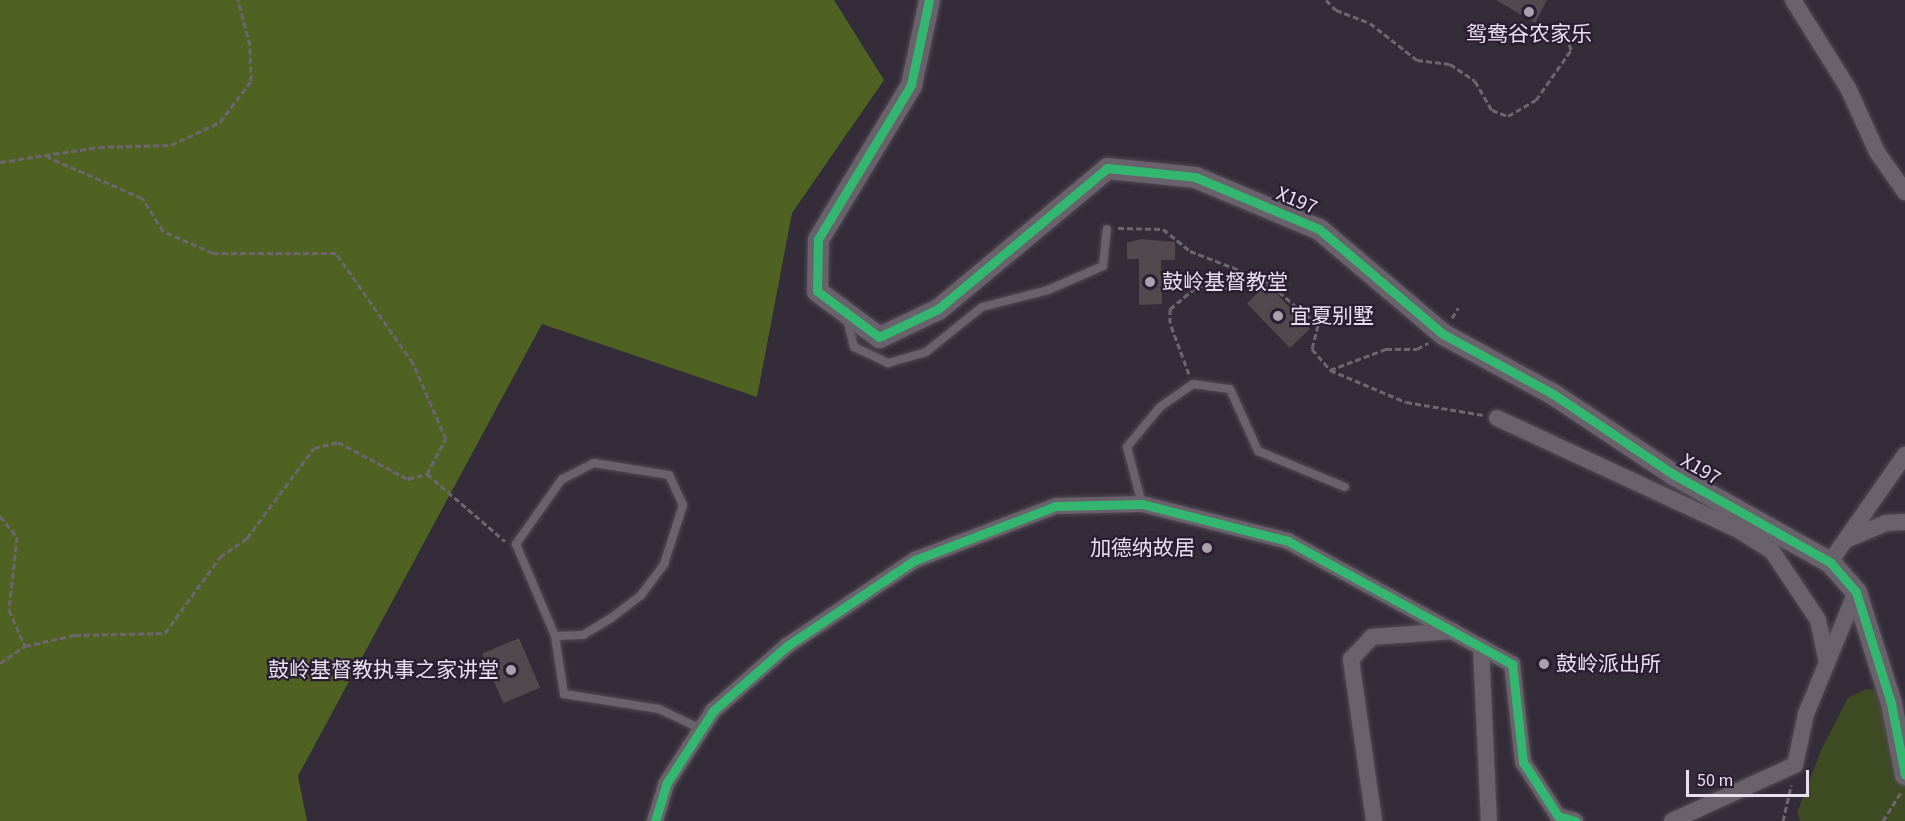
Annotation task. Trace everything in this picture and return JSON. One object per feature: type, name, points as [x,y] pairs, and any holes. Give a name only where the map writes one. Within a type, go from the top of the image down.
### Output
[{"type":"street","name":"X197","points":[[929,0],[910,85],[818,239],[817,291],[879,337],[938,309],[1107,168],[1194,177],[1319,229],[1443,334],[1553,394],[1673,474],[1830,562],[1856,592],[1899,714],[1905,775]]},
{"type":"street","points":[[1793,0],[1848,88],[1877,152],[1905,192]]},
{"type":"street","points":[[1497,418],[1740,531],[1772,551],[1818,620],[1827,663]]},
{"type":"street","points":[[1830,562],[1905,455]]},
{"type":"street","points":[[655,821],[666,784],[713,711],[788,646],[915,560],[1056,506],[1142,504],[1288,541],[1512,664],[1523,762],[1558,816],[1575,821]]},
{"type":"street","points":[[1846,540],[1886,523],[1905,522]]},
{"type":"street","points":[[1740,531],[1786,537]]},
{"type":"street","points":[[1672,821],[1795,765],[1806,714],[1856,592]]},
{"type":"street","points":[[1374,821],[1351,659],[1372,637],[1453,631]]},
{"type":"street","points":[[1481,647],[1489,821]]},
{"type":"lane","points":[[846,313],[854,348],[888,363],[926,351],[982,307],[1048,290],[1103,266],[1107,229]]},
{"type":"lane","points":[[1142,504],[1127,447],[1160,407],[1193,384],[1230,389],[1258,451],[1345,487]]},
{"type":"lane","points":[[555,636],[583,635],[641,595],[664,564],[684,505],[669,475],[594,463],[562,479],[516,544],[555,636],[564,694],[659,709],[701,729]]},
{"type":"path","points":[[0,162],[48,157],[99,147],[171,145],[220,122],[251,81],[250,45],[238,0]]},
{"type":"path","points":[[1326,0],[1336,10],[1370,23],[1417,60],[1450,64],[1475,81],[1492,110],[1508,116],[1536,100],[1571,50],[1567,35],[1545,28]]},
{"type":"path","points":[[0,663],[25,646],[75,635],[165,633],[220,557],[247,538],[314,448],[338,442],[408,479],[427,474],[446,439],[437,411],[412,363],[336,254],[213,253],[163,231],[142,198],[48,157]]},
{"type":"path","points":[[1107,229],[1163,229],[1190,251],[1244,270],[1318,325],[1312,349],[1330,370],[1406,402],[1497,418]]},
{"type":"path","points":[[1193,384],[1170,323],[1170,309],[1197,286],[1232,288],[1244,270]]},
{"type":"path","points":[[1330,370],[1386,349],[1417,349],[1443,334],[1458,308]]},
{"type":"path","points":[[427,474],[502,540],[516,544]]},
{"type":"path","points":[[0,516],[17,537],[9,609],[25,646]]},
{"type":"path","points":[[1783,821],[1795,765]]},
{"type":"path","points":[[1883,821],[1905,785]]},
{"type":"green space","points":[[0,0],[834,0],[884,80],[792,213],[757,397],[542,324],[298,776],[307,821],[0,821]]},
{"type":"green space","points":[[1866,689],[1887,691],[1905,775],[1905,821],[1800,821],[1797,813],[1822,748],[1848,698]]},
{"type":"building","name":"鸳鸯谷农家乐","points":[[1496,0],[1547,0],[1535,23]]},
{"type":"building","name":"鼓岭基督教堂","points":[[1141,239],[1175,242],[1175,260],[1161,260],[1162,304],[1139,305],[1139,259],[1127,259],[1127,243]]},
{"type":"building","name":"宜夏别墅","points":[[1267,284],[1310,329],[1290,348],[1247,303]]},
{"type":"building","name":"鼓岭基督教执事之家讲堂","points":[[519,638],[540,688],[503,703],[482,654]]},
{"type":"cycle path","points":[[929,0],[911,85],[818,239],[817,291],[879,337],[938,309],[1107,168],[1195,177],[1319,229],[1443,334],[1553,394],[1673,474],[1830,562],[1856,592],[1891,703],[1905,775]]},
{"type":"cycle path","points":[[655,821],[666,784],[713,711],[787,646],[915,560],[1056,506],[1142,504],[1288,541],[1512,664],[1523,762],[1558,816],[1575,821]]},
{"type":"place","name":"鸳鸯谷农家乐","points":[[1529,12]]},
{"type":"place","name":"鼓岭基督教堂","points":[[1150,282]]},
{"type":"place","name":"宜夏别墅","points":[[1278,316]]},
{"type":"place","name":"加德纳故居","points":[[1207,548]]},
{"type":"place","name":"鼓岭派出所","points":[[1544,664]]},
{"type":"place","name":"鼓岭基督教执事之家讲堂","points":[[511,670]]}]
